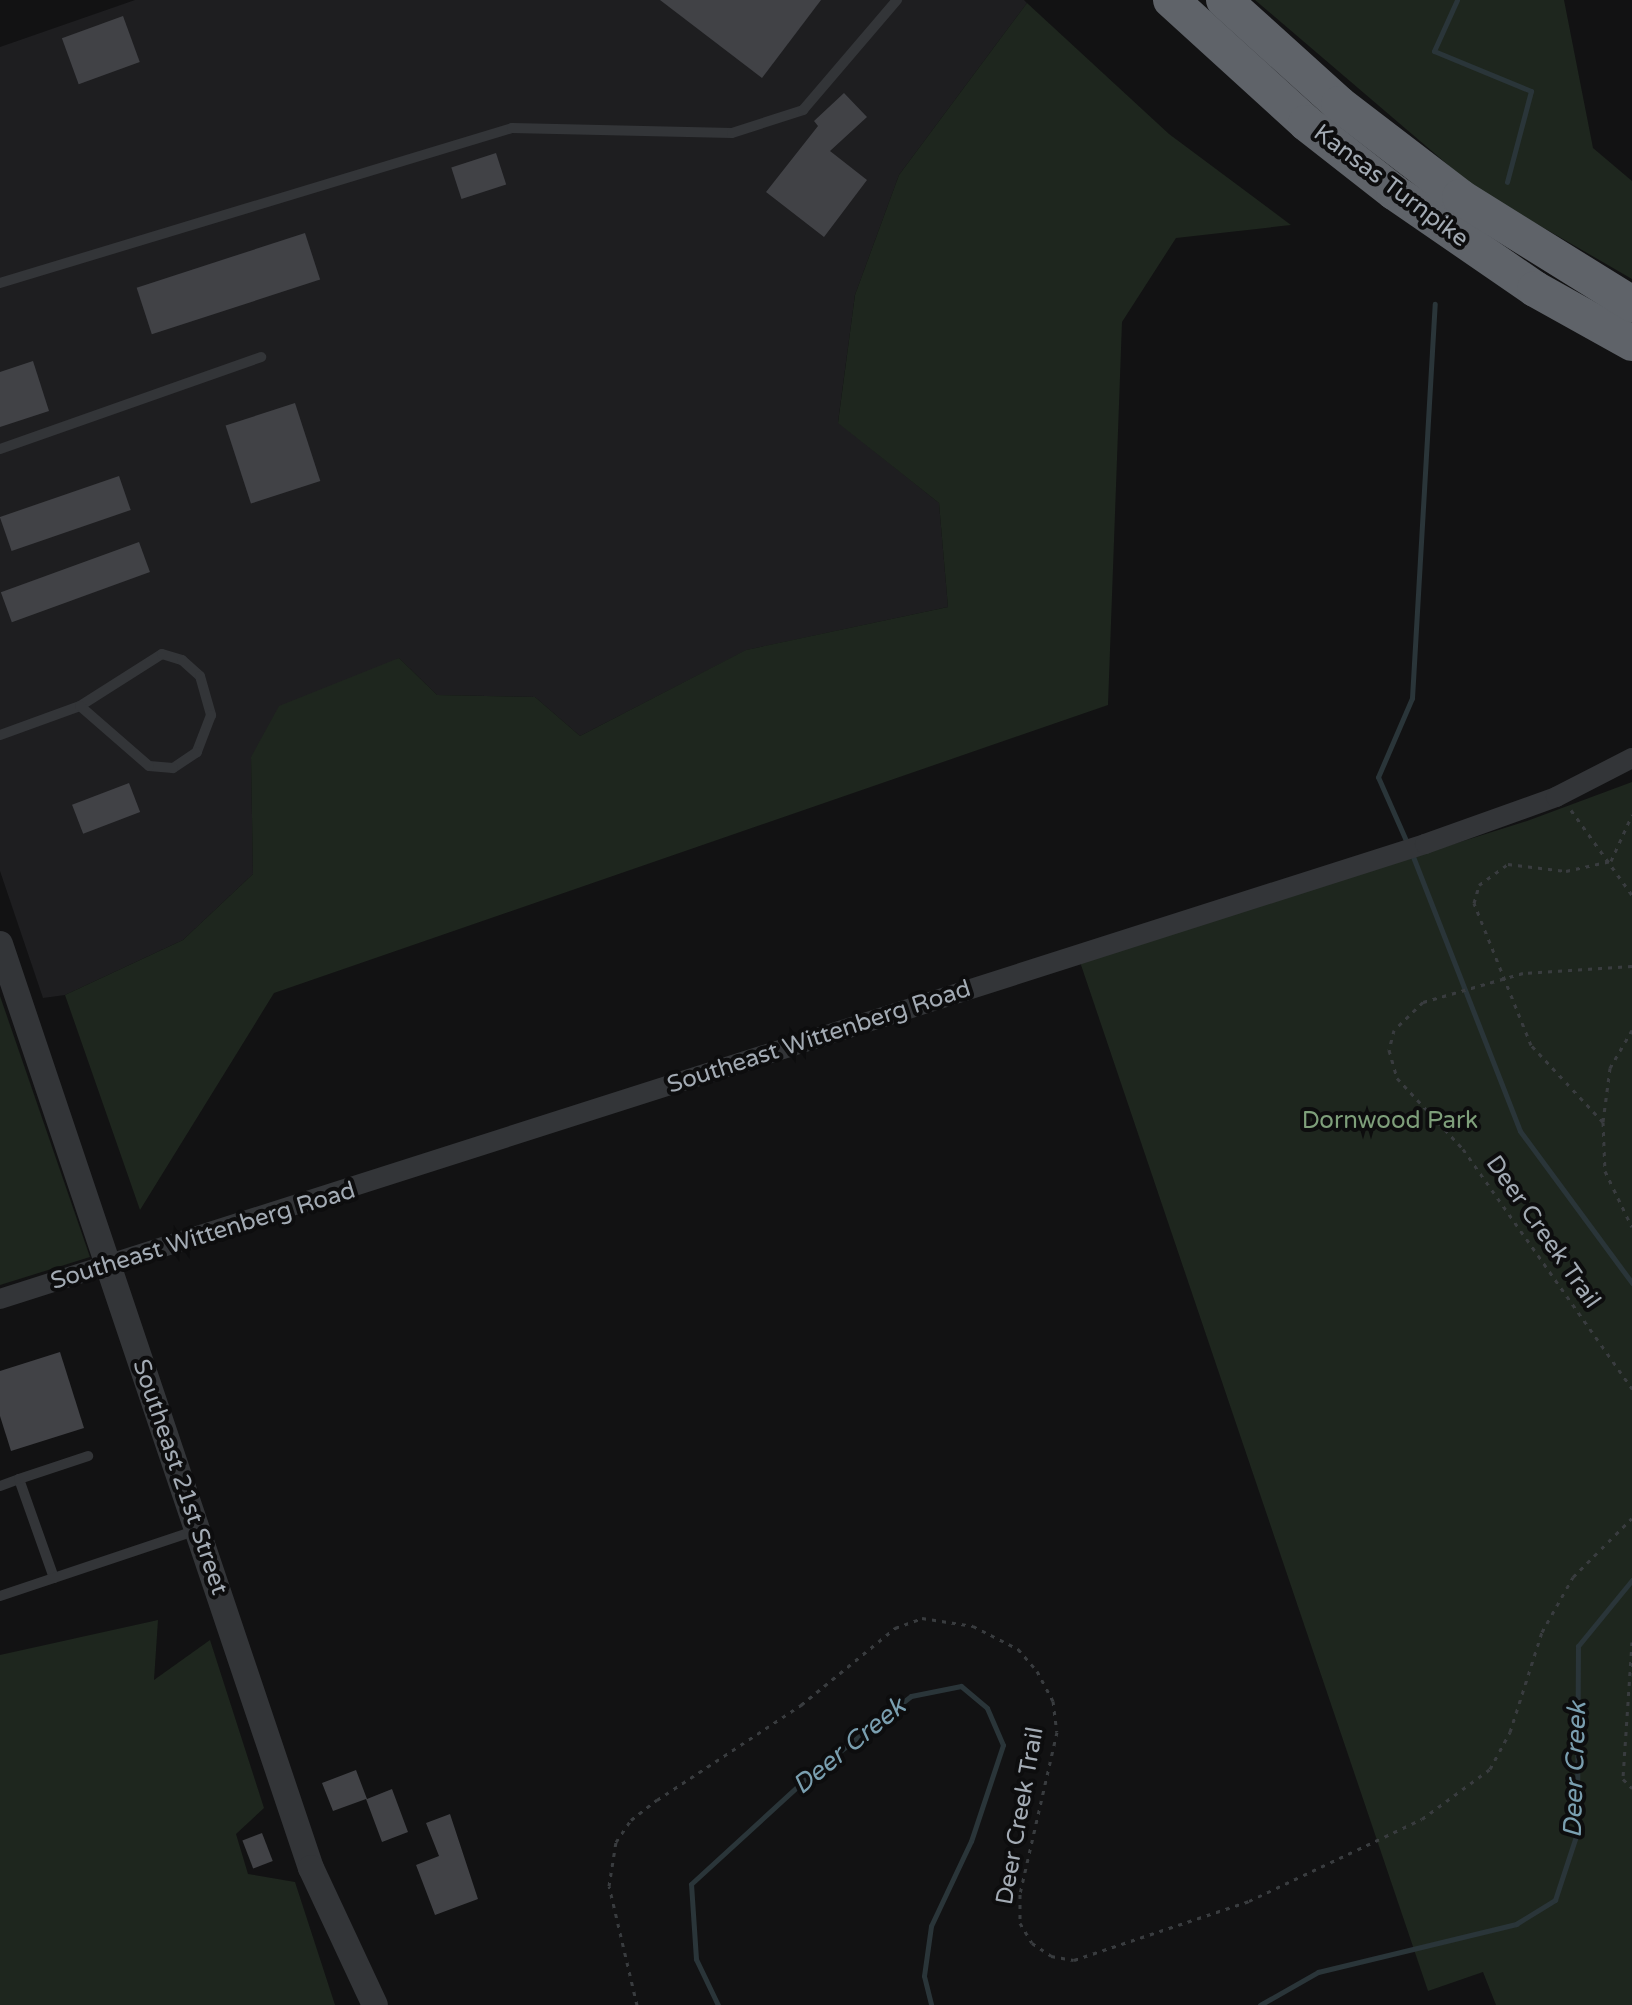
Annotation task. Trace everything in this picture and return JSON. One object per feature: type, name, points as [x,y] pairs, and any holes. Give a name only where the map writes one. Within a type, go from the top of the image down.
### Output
[{"type":"highway","name":"Kansas Turnpike","points":[[1171,0],[1306,123],[1394,192],[1535,289],[1632,343]]},
{"type":"highway","name":"Kansas Turnpike","points":[[1224,0],[1339,104],[1460,197],[1632,304]]},
{"type":"street","name":"Southeast Wittenberg Road","points":[[0,1299],[1425,844],[1556,797],[1632,758]]},
{"type":"street","name":"Southeast 21st Street","points":[[0,944],[311,1868],[375,2005]]},
{"type":"lane","points":[[0,283],[512,128],[732,133],[803,110],[897,0]]},
{"type":"lane","points":[[0,449],[261,357]]},
{"type":"lane","points":[[0,735],[80,706],[162,654],[182,660],[200,676],[211,715],[197,752],[173,768],[149,766],[80,706]]},
{"type":"lane","points":[[0,1486],[88,1456]]},
{"type":"lane","points":[[19,1479],[54,1578]]},
{"type":"lane","points":[[0,1596],[199,1530]]},
{"type":"path","points":[[1556,797],[1578,816],[1632,895]]},
{"type":"path","points":[[1611,861],[1632,815]]},
{"type":"path","points":[[1603,1122],[1531,1045],[1474,903],[1479,885],[1508,864],[1566,871],[1611,861]]},
{"type":"path","name":"Deer Creek Trail","points":[[1632,966],[1505,978],[1423,1002],[1394,1030],[1389,1050],[1397,1078],[1463,1149],[1632,1389]]},
{"type":"path","points":[[1632,1030],[1610,1068],[1603,1122],[1605,1171],[1632,1227]]},
{"type":"path","name":"Deer Creek Trail","points":[[637,2005],[609,1886],[616,1842],[631,1820],[801,1705],[895,1628],[922,1618],[973,1626],[1018,1649],[1037,1671],[1053,1701],[1057,1732],[1020,1894],[1020,1923],[1032,1943],[1051,1956],[1074,1960],[1249,1901],[1422,1819],[1490,1769],[1510,1732],[1542,1632],[1573,1577],[1632,1518]]},
{"type":"path","points":[[1632,1642],[1623,1779],[1632,1788]]},
{"type":"shaded area","points":[[135,0],[1024,0],[1027,3],[899,175],[855,295],[838,422],[939,503],[948,607],[747,650],[580,736],[535,697],[437,695],[399,658],[251,757],[253,874],[183,940],[65,995],[43,998],[0,871],[0,47]]},
{"type":"green space","points":[[1255,0],[1564,0],[1593,148],[1632,181],[1632,279],[1475,188]]},
{"type":"green space","points":[[1027,3],[1169,134],[1291,225],[1176,238],[1122,322],[1108,705],[274,993],[140,1210],[65,995],[183,940],[253,874],[251,757],[279,706],[399,658],[437,695],[535,697],[580,736],[746,650],[948,607],[939,503],[838,423],[855,295],[899,175]]},
{"type":"green space","name":"Dornwood Park","points":[[1632,782],[1632,2005],[1496,2005],[1483,1972],[1428,1991],[1080,962],[1527,821]]},
{"type":"green space","points":[[0,996],[90,1257],[0,1285]]},
{"type":"green space","points":[[158,1620],[154,1680],[210,1640],[264,1808],[236,1834],[248,1874],[295,1882],[335,2005],[0,2005],[0,1655]]},
{"type":"building","points":[[660,0],[821,0],[762,78]]},
{"type":"building","points":[[123,16],[140,62],[79,84],[62,38]]},
{"type":"building","points":[[844,93],[867,117],[830,151],[867,180],[824,237],[766,192],[818,126],[814,121]]},
{"type":"building","points":[[496,153],[506,184],[461,199],[451,168]]},
{"type":"building","points":[[305,233],[320,280],[152,334],[137,288]]},
{"type":"building","points":[[33,361],[49,411],[0,427],[0,372]]},
{"type":"building","points":[[295,403],[320,481],[251,504],[226,426]]},
{"type":"building","points":[[119,476],[131,510],[12,551],[0,517]]},
{"type":"building","points":[[139,542],[150,572],[12,622],[1,592]]},
{"type":"building","points":[[129,783],[140,812],[83,834],[72,805]]},
{"type":"building","points":[[60,1352],[84,1428],[11,1451],[0,1416],[0,1371]]},
{"type":"building","points":[[356,1770],[367,1799],[392,1789],[408,1832],[382,1842],[366,1799],[333,1811],[322,1783]]},
{"type":"building","points":[[450,1814],[478,1899],[435,1915],[416,1865],[439,1856],[426,1823]]},
{"type":"building","points":[[262,1833],[273,1861],[253,1869],[242,1841]]},
{"type":"waterway","points":[[1457,0],[1434,51],[1531,91],[1507,182]]},
{"type":"waterway","points":[[1408,845],[1378,777],[1412,698],[1435,304]]},
{"type":"waterway","points":[[1412,854],[1520,1131],[1632,1283]]},
{"type":"waterway","name":"Deer Creek","points":[[1260,2005],[1318,1972],[1516,1924],[1555,1900],[1577,1833],[1578,1646],[1632,1580]]},
{"type":"waterway","name":"Deer Creek","points":[[718,2005],[696,1959],[691,1884],[812,1773],[911,1696],[961,1686],[987,1708],[1003,1745],[971,1841],[931,1926],[924,1976],[931,2005]]}]
